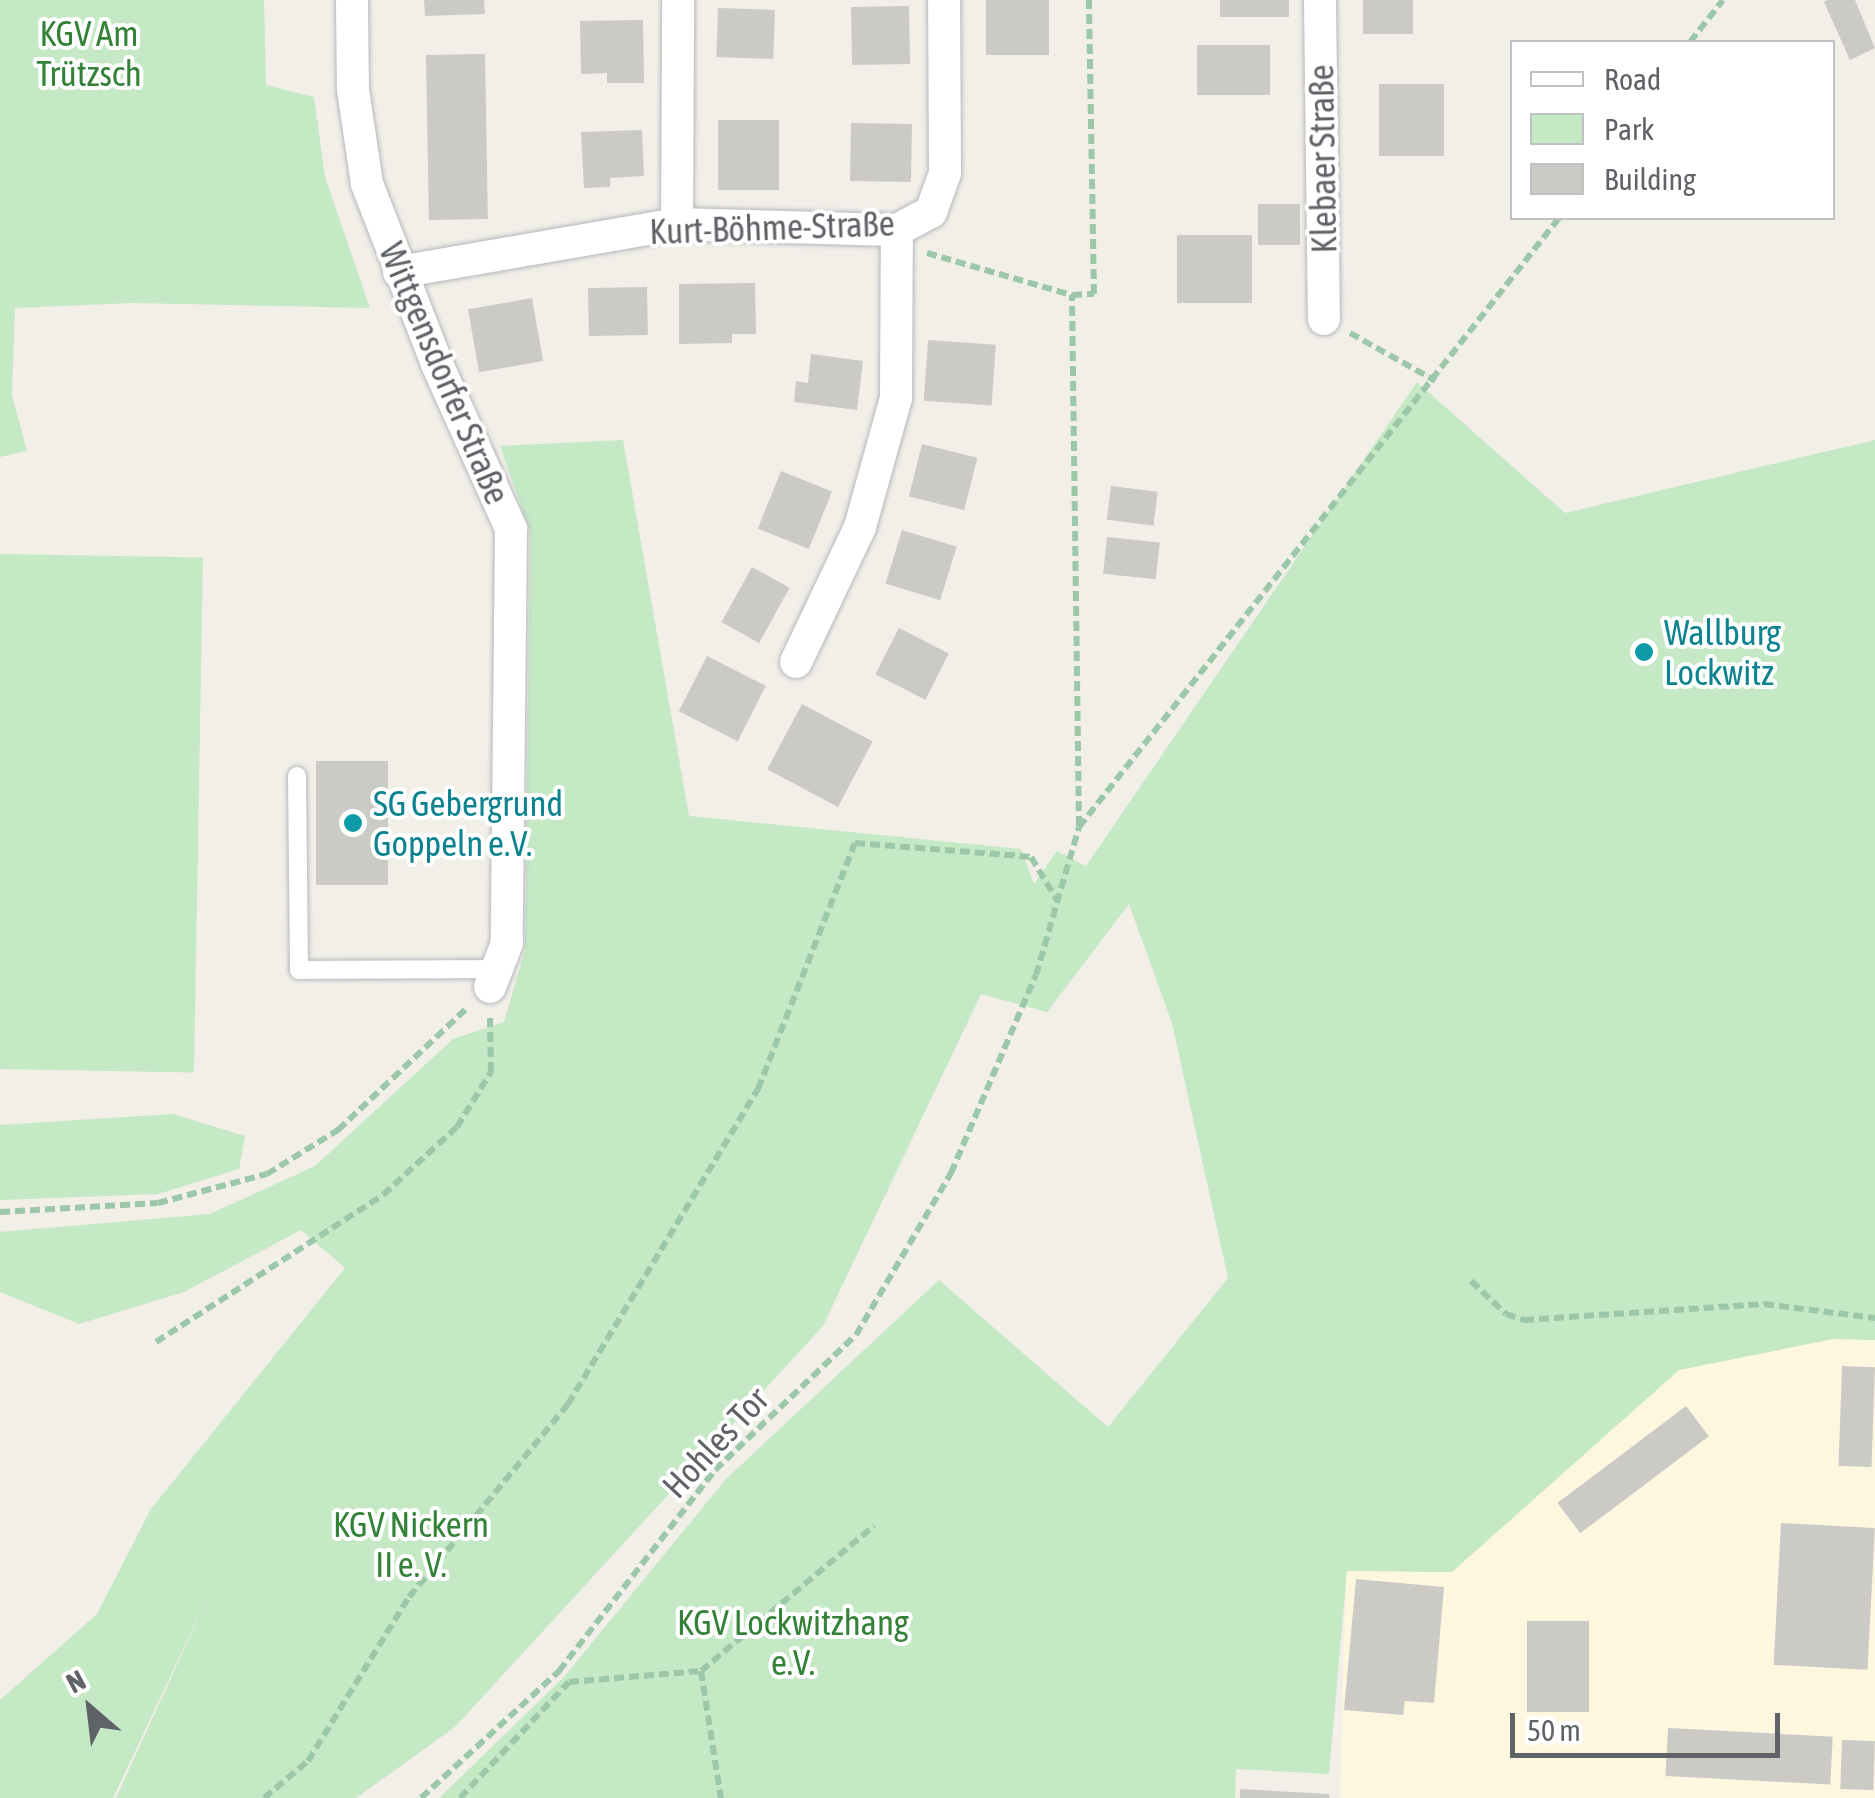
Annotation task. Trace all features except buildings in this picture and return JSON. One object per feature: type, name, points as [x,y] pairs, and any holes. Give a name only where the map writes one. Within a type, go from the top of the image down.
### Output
[{"type":"street","name":"Wittgensdorfer Straße","points":[[352,0],[353,90],[367,184],[399,272],[511,530],[507,943],[494,978]]},
{"type":"street","points":[[678,0],[678,224]]},
{"type":"street","name":"Kurt-Böhme-Straße","points":[[399,272],[678,224],[897,237],[930,212],[945,172],[944,0]]},
{"type":"street","name":"Klebaer Straße","points":[[1320,0],[1324,319]]},
{"type":"street","points":[[796,662],[860,527],[896,398],[897,237]]},
{"type":"lane","points":[[297,776],[299,970],[494,978]]},
{"type":"path","points":[[897,237],[1072,295],[1094,294],[1088,0]]},
{"type":"path","points":[[1692,40],[1723,0]]},
{"type":"path","points":[[1079,827],[1436,381],[1557,220]]},
{"type":"path","points":[[1072,295],[1079,827]]},
{"type":"path","points":[[1324,319],[1436,381]]},
{"type":"path","name":"Hohles Tor","points":[[421,1798],[559,1671],[715,1470],[856,1334],[951,1173],[987,1080],[1036,975],[1079,827]]},
{"type":"path","points":[[264,1798],[308,1761],[409,1596],[578,1387],[758,1089],[856,843],[1030,857],[1058,901]]},
{"type":"path","points":[[0,1212],[158,1203],[267,1174],[338,1130],[494,978]]},
{"type":"path","points":[[156,1342],[383,1195],[457,1128],[491,1072],[494,978]]},
{"type":"path","points":[[1471,1281],[1506,1314],[1524,1320],[1764,1304],[1875,1318]]},
{"type":"path","points":[[460,1798],[569,1682],[701,1671],[874,1526]]},
{"type":"path","points":[[559,1671],[569,1682]]},
{"type":"path","points":[[701,1671],[721,1798]]},
{"type":"shaded area","points":[[1833,1339],[1875,1340],[1875,1798],[1340,1798],[1346,1571],[1452,1572],[1679,1370]]},
{"type":"green space","name":"KGV Am Trützsch","points":[[0,0],[264,0],[266,85],[314,97],[325,177],[370,308],[132,303],[15,308],[12,395],[27,451],[0,457]]},
{"type":"green space","points":[[1417,382],[1565,513],[1875,440],[1875,1340],[1833,1339],[1679,1370],[1452,1572],[1347,1571],[1329,1774],[1236,1769],[1235,1798],[439,1798],[564,1677],[726,1479],[939,1280],[1108,1427],[1228,1278],[1172,1023],[1129,904],[1047,1012],[981,994],[823,1326],[455,1727],[356,1798],[116,1798],[213,1586],[113,1798],[0,1798],[0,1700],[97,1614],[151,1509],[345,1268],[301,1230],[184,1292],[79,1324],[0,1292],[0,1232],[210,1214],[315,1166],[453,1039],[504,1022],[525,950],[530,532],[500,446],[623,440],[689,816],[1021,849],[1034,884],[1057,851],[1086,866]]},
{"type":"green space","points":[[0,554],[203,558],[194,1072],[0,1069]]},
{"type":"green space","points":[[173,1114],[245,1136],[239,1169],[158,1194],[0,1200],[0,1125]]},
{"type":"place","name":"Wallburg Lockwitz","points":[[1644,652]]},
{"type":"place","name":"SG Gebergrund Goppeln e.V.","points":[[353,823]]},
{"type":"park label","name":"KGV Nickern II e. V.","points":[[411,1544]]},
{"type":"park label","name":"KGV Lockwitzhang e.V.","points":[[793,1642]]}]
